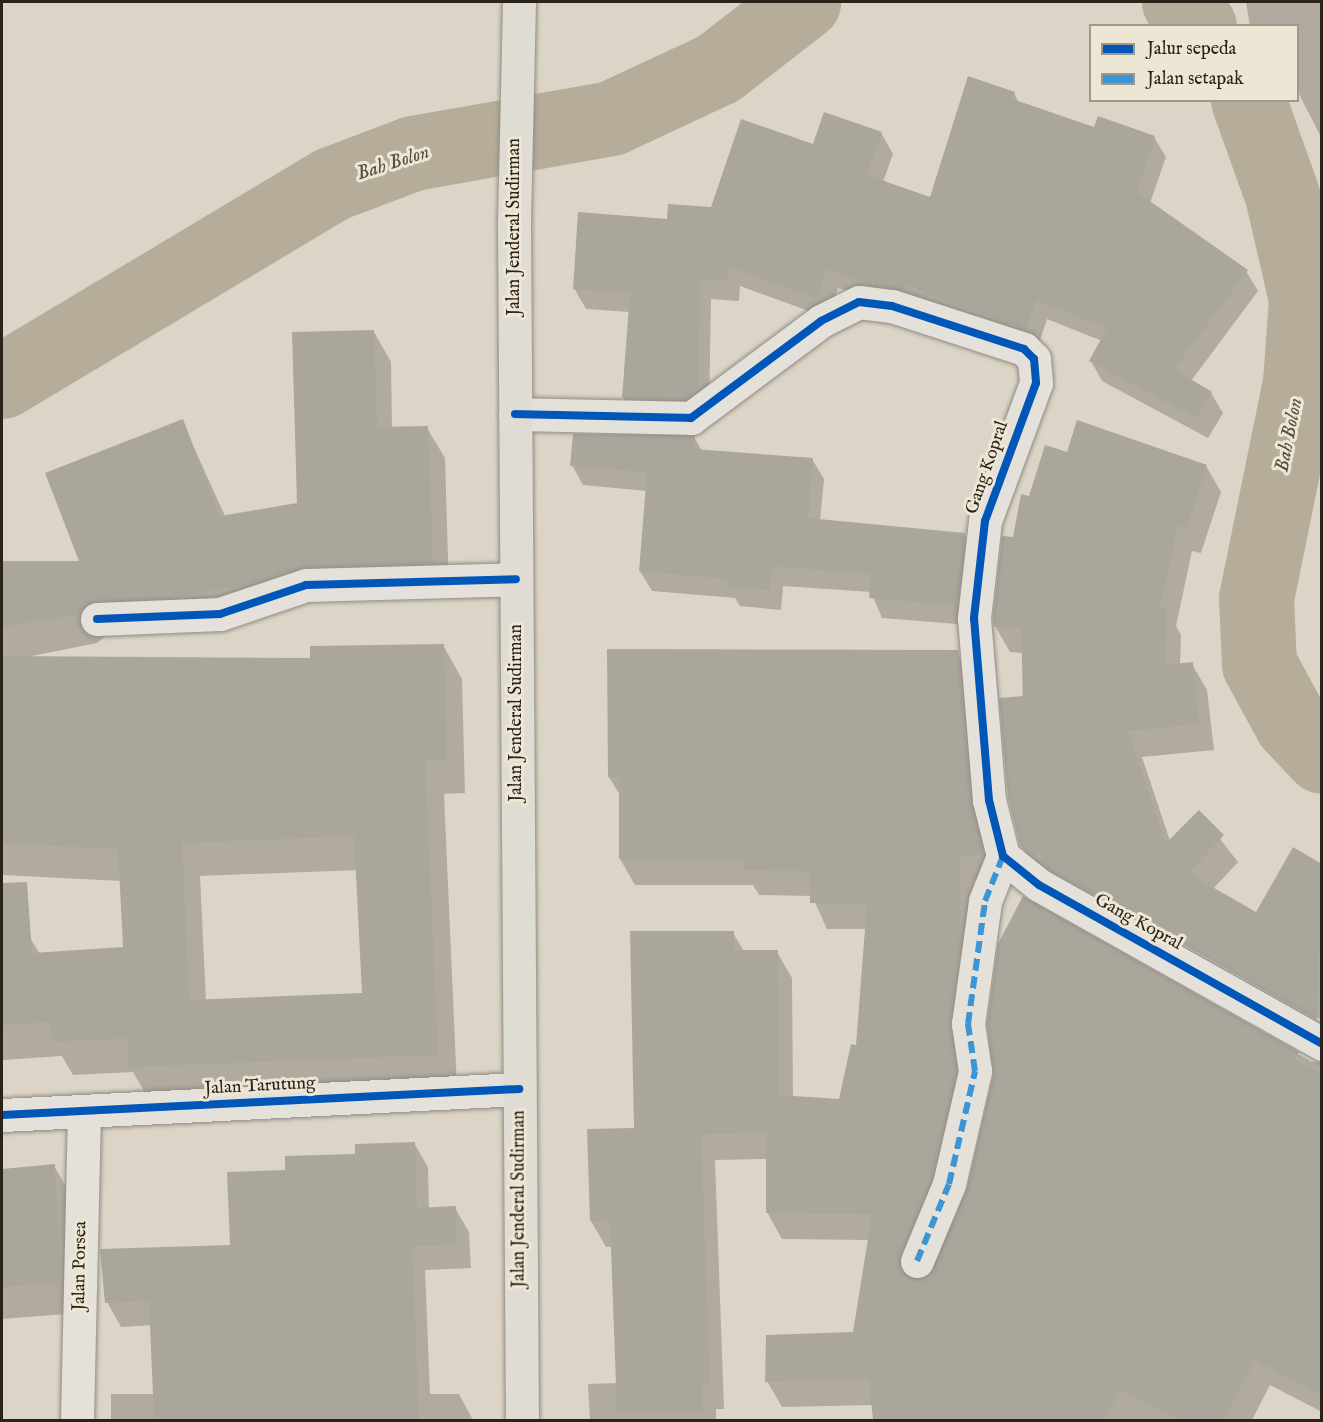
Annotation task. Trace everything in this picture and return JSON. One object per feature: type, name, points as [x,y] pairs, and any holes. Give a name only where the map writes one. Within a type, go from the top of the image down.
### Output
[{"type":"main road","name":"Jalan Jenderal Sudirman","points":[[519,3],[514,220],[522,1420]]},
{"type":"street","name":"Gang Kopral","points":[[515,414],[690,418],[821,321],[860,302],[892,306],[1024,349],[1034,359],[1036,383],[985,521],[974,618],[989,800],[1003,856],[1039,885],[1322,1044]]},
{"type":"street","points":[[97,619],[220,614],[306,585],[516,579]]},
{"type":"street","points":[[917,1262],[949,1184],[975,1071],[968,1024],[985,901],[1003,856]]},
{"type":"street","name":"Jalan Tarutung","points":[[2,1115],[519,1089]]},
{"type":"street","name":"Jalan Porsea","points":[[77,1420],[84,1111]]},
{"type":"building","points":[[968,76],[1015,92],[1012,99],[1094,127],[1098,116],[1155,136],[1137,192],[1248,270],[1174,369],[1212,392],[1196,418],[1089,361],[1107,328],[1036,300],[1026,330],[906,285],[904,290],[872,285],[827,269],[817,298],[729,267],[728,281],[700,279],[698,389],[685,399],[622,398],[630,293],[573,289],[578,212],[667,219],[668,204],[711,207],[741,119],[813,144],[824,112],[882,132],[867,175],[930,197]]},
{"type":"building","points":[[374,330],[377,427],[428,426],[433,563],[305,566],[250,584],[175,597],[96,600],[80,614],[2,627],[2,561],[79,561],[45,473],[183,419],[220,516],[297,503],[292,332]]},
{"type":"building","points":[[1077,420],[1207,465],[1187,528],[1178,525],[1160,607],[1167,607],[1165,665],[1193,662],[1199,724],[1128,731],[1166,843],[1199,810],[1224,835],[1188,873],[1256,912],[1293,847],[1322,864],[1317,1020],[1050,869],[1041,862],[1044,855],[1032,855],[1020,845],[1008,797],[999,698],[1023,696],[1021,628],[994,627],[993,618],[1002,536],[1013,537],[1021,494],[1029,496],[1045,445],[1067,452]]},
{"type":"building","points":[[573,434],[695,435],[694,449],[813,458],[808,518],[965,533],[956,625],[954,605],[869,598],[871,574],[772,566],[770,590],[727,587],[727,579],[639,571],[647,472],[570,466]]},
{"type":"building","points":[[444,644],[447,760],[425,760],[438,1055],[128,1067],[127,1038],[52,1042],[50,1022],[2,1025],[2,883],[27,882],[32,953],[123,947],[118,849],[2,843],[2,656],[310,658],[310,646]],"holes":[[[354,836],[362,993],[189,1000],[182,843]]]},
{"type":"building","points":[[607,649],[958,650],[970,802],[983,855],[960,855],[960,945],[949,1022],[956,1070],[931,1178],[900,1254],[902,1272],[910,1278],[929,1275],[967,1188],[993,1075],[987,1024],[998,944],[1023,896],[1299,1052],[1295,1059],[1322,1073],[1322,1395],[1255,1360],[1224,1420],[1180,1420],[1121,1390],[1105,1420],[873,1420],[869,1379],[765,1382],[766,1335],[853,1332],[872,1214],[766,1213],[766,1133],[701,1134],[710,1383],[702,1383],[703,1412],[617,1412],[610,1221],[590,1221],[587,1129],[634,1128],[630,931],[734,931],[734,950],[778,950],[779,1095],[839,1099],[851,1044],[856,1045],[867,903],[810,903],[810,871],[743,870],[743,859],[619,859],[619,778],[608,777]]},
{"type":"building","points":[[415,1142],[417,1208],[456,1206],[457,1245],[412,1246],[419,1420],[154,1420],[149,1301],[105,1303],[100,1249],[230,1245],[227,1172],[285,1170],[285,1156],[355,1154],[355,1144]]},
{"type":"building","points":[[55,1164],[61,1282],[2,1287],[2,1169]]},
{"type":"waterway","name":"Bah Bolon","points":[[2,381],[331,184],[413,153],[611,118],[718,68],[803,2]]},
{"type":"waterway","name":"Bah Bolon","points":[[1179,2],[1197,24]]},
{"type":"waterway","name":"Bah Bolon","points":[[1249,102],[1282,195],[1306,299],[1300,382],[1256,598],[1259,664],[1291,723],[1322,756]]},
{"type":"marked path","points":[[917,1261],[949,1184],[975,1071],[968,1024],[985,901],[1003,856]]},
{"type":"cycle path","points":[[515,414],[691,418],[821,321],[859,302],[892,306],[1024,349],[1034,359],[1036,383],[985,521],[974,618],[989,800],[1003,856],[1039,885],[1322,1044]]},
{"type":"cycle path","points":[[97,619],[220,614],[306,585],[516,579]]},
{"type":"cycle path","points":[[2,1115],[519,1089]]}]
